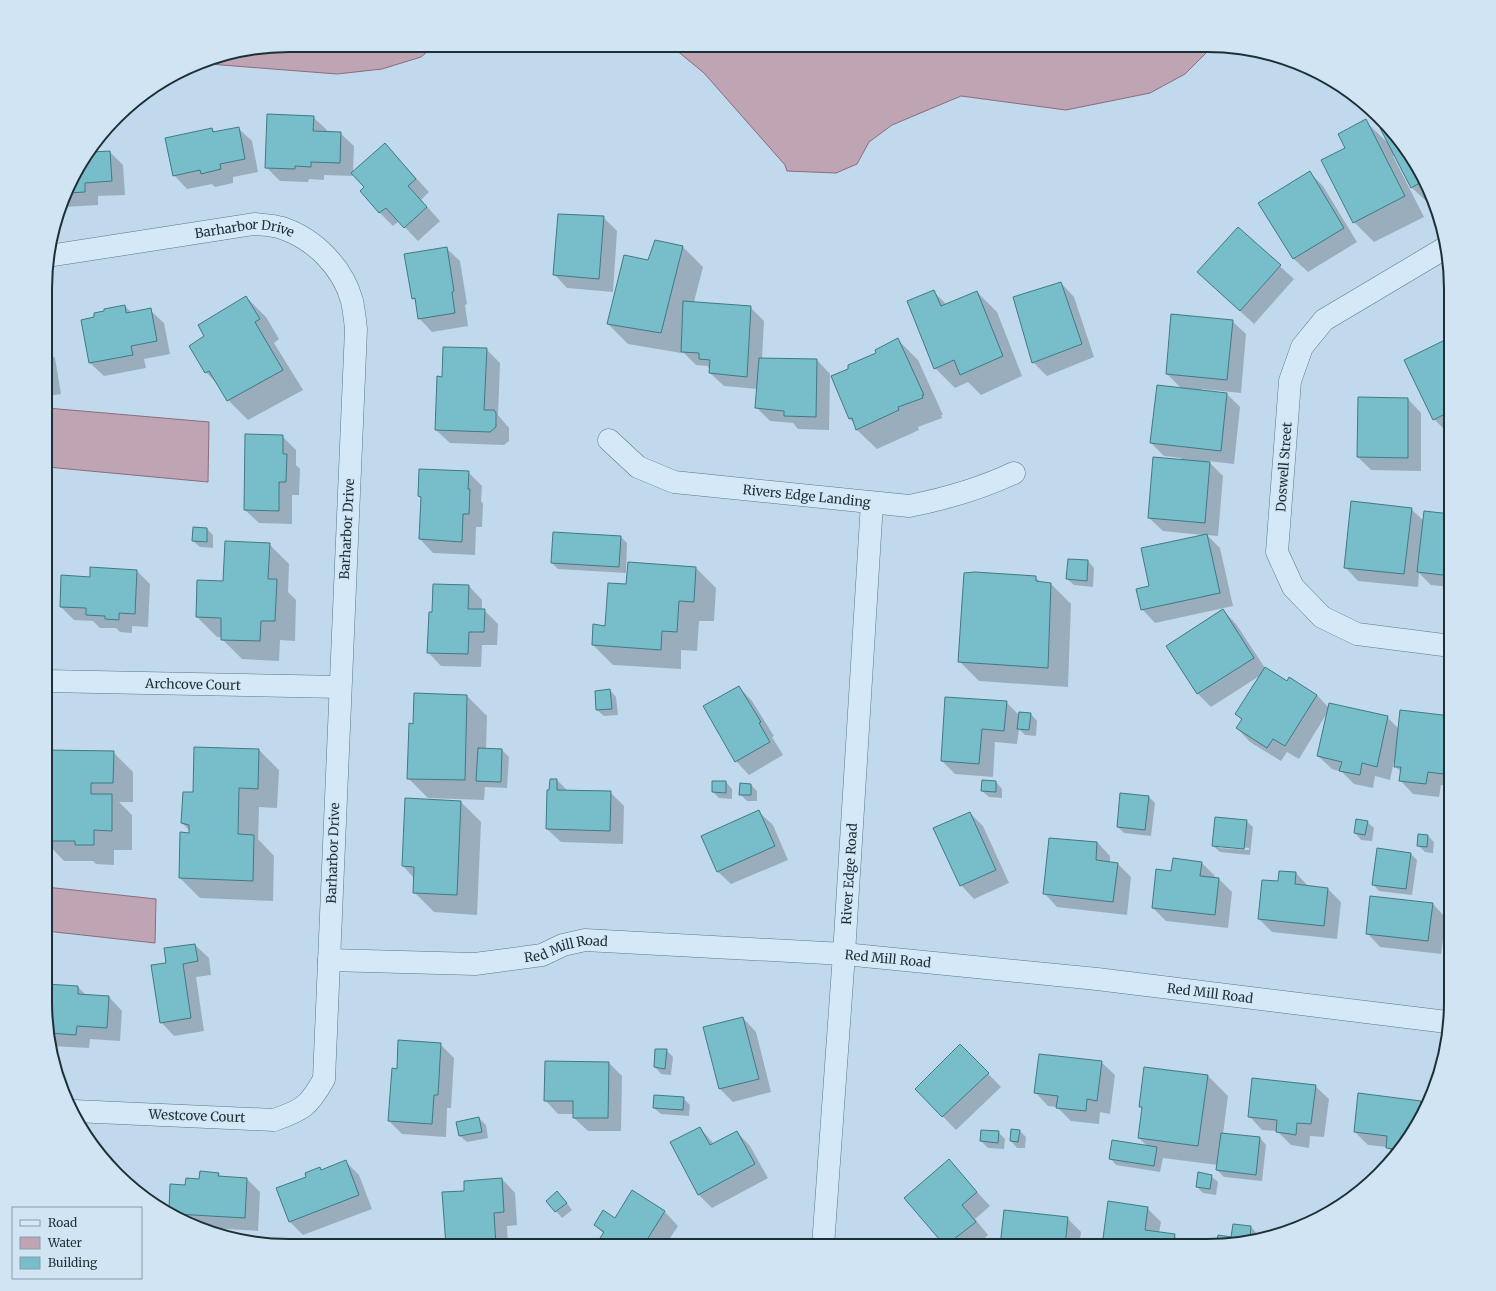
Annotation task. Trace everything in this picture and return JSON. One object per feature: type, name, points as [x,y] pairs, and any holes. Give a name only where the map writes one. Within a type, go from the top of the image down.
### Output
[{"type":"street","name":"Barharbor Drive","points":[[55,255],[254,224],[282,228],[307,240],[328,258],[344,281],[352,301],[356,329],[324,1079],[314,1098]]},
{"type":"street","name":"Doswell Street","points":[[1441,251],[1324,320],[1302,347],[1290,381],[1277,552],[1293,587],[1322,617],[1357,634],[1444,645]]},
{"type":"street","name":"Rivers Edge Landing","points":[[608,440],[638,467],[674,482],[872,503],[909,506],[938,500],[986,486],[1014,474]]},
{"type":"street","name":"River Edge Road","points":[[824,1239],[844,954],[872,503]]},
{"type":"street","name":"Archcove Court","points":[[52,681],[340,687]]},
{"type":"street","name":"Red Mill Road","points":[[329,960],[475,964],[542,955],[563,945],[585,940],[844,954],[1097,979],[1443,1021]]},
{"type":"street","name":"Westcove Court","points":[[79,1111],[274,1120],[298,1112],[314,1098]]},
{"type":"water","points":[[289,52],[427,52],[421,57],[382,69],[337,74],[215,64],[258,54]]},
{"type":"water","points":[[678,52],[1207,52],[1185,74],[1150,93],[1066,110],[961,96],[892,125],[869,142],[857,164],[836,173],[787,171],[785,165],[704,73]]},
{"type":"water","points":[[52,408],[209,422],[208,482],[52,467]]},
{"type":"water","points":[[52,888],[156,899],[155,943],[52,932]]},
{"type":"building","points":[[267,114],[314,116],[313,131],[341,132],[340,163],[311,162],[311,167],[295,166],[295,169],[265,168]]},
{"type":"building","points":[[1366,119],[1405,196],[1353,223],[1321,160],[1345,148],[1338,134]]},
{"type":"building","points":[[239,127],[245,159],[220,164],[221,169],[201,174],[200,170],[173,176],[165,138],[212,128],[213,132]]},
{"type":"building","points":[[1380,128],[1395,145],[1419,183],[1411,188]]},
{"type":"building","points":[[385,143],[416,179],[408,186],[427,207],[404,228],[386,208],[379,213],[360,191],[364,187],[351,173]]},
{"type":"building","points":[[110,151],[112,181],[85,183],[85,192],[72,193],[76,184],[96,152]]},
{"type":"building","points":[[1310,171],[1344,228],[1293,259],[1258,203]]},
{"type":"building","points":[[558,214],[604,216],[599,279],[553,275]]},
{"type":"building","points":[[1238,227],[1281,265],[1240,311],[1197,272]]},
{"type":"building","points":[[655,240],[683,246],[661,333],[607,324],[624,255],[648,260]]},
{"type":"building","points":[[447,247],[454,291],[452,292],[455,313],[418,319],[415,298],[412,299],[404,254]]},
{"type":"building","points":[[1061,282],[1082,344],[1032,363],[1013,297]]},
{"type":"building","points":[[934,290],[941,306],[977,291],[1003,356],[960,375],[954,360],[934,369],[907,301]]},
{"type":"building","points":[[246,296],[260,319],[255,322],[283,370],[227,401],[209,371],[205,373],[189,346],[204,336],[198,325]]},
{"type":"building","points":[[683,301],[751,306],[747,377],[709,373],[710,360],[699,359],[699,353],[681,352]]},
{"type":"building","points":[[125,305],[126,313],[151,308],[157,341],[131,346],[133,355],[89,363],[81,320],[94,317],[94,313],[104,311],[104,309]]},
{"type":"building","points":[[1171,314],[1233,320],[1227,380],[1166,374]]},
{"type":"building","points":[[898,338],[924,395],[922,395],[923,398],[898,407],[899,410],[856,430],[852,418],[849,419],[831,376],[848,369],[848,365],[876,353],[875,350]]},
{"type":"building","points":[[1444,340],[1444,414],[1433,420],[1404,360]]},
{"type":"building","points":[[443,347],[487,348],[484,410],[494,410],[496,413],[496,427],[490,432],[435,430],[437,376],[442,377]]},
{"type":"building","points":[[759,358],[817,359],[816,417],[784,416],[784,411],[755,408]]},
{"type":"building","points":[[1157,385],[1227,393],[1221,451],[1150,443]]},
{"type":"building","points":[[1358,397],[1408,398],[1408,458],[1357,457]]},
{"type":"building","points":[[245,434],[283,435],[283,454],[287,454],[286,482],[279,482],[279,511],[244,510]]},
{"type":"building","points":[[1153,457],[1210,462],[1205,523],[1148,518]]},
{"type":"building","points":[[419,469],[469,471],[469,514],[463,514],[462,542],[419,539],[421,497],[418,496]]},
{"type":"building","points":[[1351,501],[1412,508],[1404,574],[1344,568]]},
{"type":"building","points":[[1424,511],[1444,513],[1444,575],[1417,572]]},
{"type":"building","points":[[193,527],[207,528],[207,542],[192,541]]},
{"type":"building","points":[[553,532],[621,536],[619,567],[551,563]]},
{"type":"building","points":[[1207,534],[1220,593],[1141,610],[1136,589],[1149,586],[1141,548]]},
{"type":"building","points":[[225,541],[270,543],[268,579],[277,579],[275,621],[261,621],[260,641],[221,640],[221,618],[196,617],[197,580],[223,581]]},
{"type":"building","points":[[1068,559],[1088,560],[1087,581],[1066,579]]},
{"type":"building","points":[[628,562],[696,567],[694,602],[679,601],[677,632],[662,631],[661,650],[592,645],[593,624],[605,626],[608,583],[626,584]]},
{"type":"building","points":[[90,567],[137,570],[135,614],[119,613],[119,620],[105,619],[105,616],[86,615],[86,608],[60,607],[61,575],[90,577]]},
{"type":"building","points":[[975,572],[1036,576],[1036,581],[1051,583],[1048,668],[958,662],[964,573]]},
{"type":"building","points":[[433,584],[469,585],[468,609],[485,609],[484,632],[469,632],[468,654],[427,653],[429,612],[432,612]]},
{"type":"building","points":[[1223,609],[1254,658],[1197,694],[1166,646]]},
{"type":"building","points":[[1265,667],[1287,681],[1289,677],[1317,695],[1285,746],[1273,739],[1267,748],[1236,728],[1242,719],[1235,714]]},
{"type":"building","points":[[739,686],[761,722],[759,723],[770,742],[735,762],[703,706]]},
{"type":"building","points":[[610,689],[612,709],[596,710],[595,691]]},
{"type":"building","points":[[414,693],[467,695],[465,780],[407,779],[409,723],[413,724]]},
{"type":"building","points":[[945,697],[1007,701],[1004,731],[982,729],[979,764],[941,761]]},
{"type":"building","points":[[1329,703],[1388,716],[1377,767],[1362,763],[1360,775],[1339,771],[1342,762],[1317,756]]},
{"type":"building","points":[[1400,710],[1444,715],[1444,774],[1428,772],[1426,784],[1399,781],[1401,767],[1394,767]]},
{"type":"building","points":[[1019,712],[1031,713],[1029,730],[1017,729]]},
{"type":"building","points":[[194,747],[259,749],[258,789],[239,788],[238,834],[254,835],[253,881],[179,878],[180,832],[189,833],[189,825],[181,823],[183,792],[193,792]]},
{"type":"building","points":[[478,748],[502,749],[501,782],[476,781]]},
{"type":"building","points":[[52,750],[114,751],[113,783],[91,783],[91,794],[112,794],[112,831],[94,830],[94,845],[75,845],[75,841],[52,841]]},
{"type":"building","points":[[550,779],[557,779],[557,790],[611,791],[610,831],[546,829],[547,790],[549,790]]},
{"type":"building","points":[[982,780],[996,781],[996,792],[981,791]]},
{"type":"building","points":[[712,781],[726,781],[726,793],[712,792]]},
{"type":"building","points":[[740,783],[751,784],[751,795],[739,795]]},
{"type":"building","points":[[1120,793],[1149,796],[1145,830],[1117,827]]},
{"type":"building","points":[[405,798],[461,801],[457,895],[413,893],[414,867],[402,866]]},
{"type":"building","points":[[759,810],[775,846],[717,872],[701,836]]},
{"type":"building","points":[[970,812],[996,870],[960,886],[933,828]]},
{"type":"building","points":[[1215,817],[1247,820],[1244,849],[1212,846]]},
{"type":"building","points":[[1356,819],[1368,821],[1365,835],[1354,833]]},
{"type":"building","points":[[1418,834],[1428,835],[1427,847],[1417,846]]},
{"type":"building","points":[[1049,838],[1097,842],[1096,860],[1118,863],[1113,902],[1043,894]]},
{"type":"building","points":[[1377,848],[1411,853],[1406,889],[1372,885]]},
{"type":"building","points":[[1173,858],[1202,862],[1200,876],[1219,878],[1215,915],[1152,908],[1156,869],[1171,871]]},
{"type":"building","points":[[1279,871],[1296,872],[1295,884],[1328,888],[1324,926],[1258,919],[1262,880],[1278,881]]},
{"type":"building","points":[[1370,896],[1433,903],[1428,941],[1366,934]]},
{"type":"building","points":[[195,944],[198,961],[183,964],[191,1018],[160,1023],[151,965],[166,963],[164,948]]},
{"type":"building","points":[[52,984],[78,986],[78,994],[109,996],[107,1028],[77,1026],[76,1035],[54,1033]]},
{"type":"building","points":[[743,1017],[759,1079],[719,1089],[703,1027]]},
{"type":"building","points":[[398,1040],[441,1043],[438,1095],[434,1095],[432,1124],[388,1121],[392,1068],[397,1069]]},
{"type":"building","points":[[960,1044],[989,1073],[942,1117],[915,1089]]},
{"type":"building","points":[[655,1049],[667,1049],[665,1069],[654,1067]]},
{"type":"building","points":[[1039,1054],[1102,1061],[1097,1101],[1087,1099],[1086,1111],[1056,1108],[1058,1096],[1034,1093]]},
{"type":"building","points":[[545,1061],[609,1062],[608,1118],[573,1118],[573,1101],[544,1101]]},
{"type":"building","points":[[1144,1067],[1208,1075],[1198,1146],[1138,1138],[1142,1107],[1139,1107]]},
{"type":"building","points":[[1252,1078],[1316,1085],[1311,1124],[1297,1123],[1296,1135],[1276,1132],[1277,1120],[1248,1117]]},
{"type":"building","points":[[1358,1093],[1421,1101],[1420,1107],[1393,1149],[1386,1148],[1387,1136],[1354,1132]]},
{"type":"building","points":[[654,1095],[684,1097],[683,1110],[653,1108]]},
{"type":"building","points":[[479,1117],[482,1132],[459,1136],[456,1122]]},
{"type":"building","points":[[700,1127],[710,1145],[737,1131],[755,1164],[698,1195],[670,1142]]},
{"type":"building","points":[[1011,1129],[1020,1130],[1018,1142],[1010,1141]]},
{"type":"building","points":[[981,1130],[999,1131],[998,1143],[980,1141]]},
{"type":"building","points":[[1221,1133],[1260,1137],[1256,1175],[1216,1170]]},
{"type":"building","points":[[1112,1140],[1157,1147],[1154,1166],[1109,1159]]},
{"type":"building","points":[[949,1159],[977,1192],[962,1205],[976,1222],[954,1239],[939,1239],[904,1198]]},
{"type":"building","points":[[346,1160],[359,1195],[289,1222],[276,1188],[306,1177],[305,1173],[320,1167],[321,1170]]},
{"type":"building","points":[[200,1171],[219,1173],[218,1176],[247,1178],[245,1218],[183,1214],[169,1206],[170,1184],[185,1185],[186,1178],[199,1179]]},
{"type":"building","points":[[1198,1172],[1212,1175],[1210,1189],[1196,1187]]},
{"type":"building","points":[[502,1178],[504,1212],[494,1213],[496,1239],[445,1239],[442,1192],[464,1191],[464,1181]]},
{"type":"building","points":[[632,1190],[665,1211],[647,1239],[599,1239],[604,1232],[594,1225],[603,1210],[615,1218]]},
{"type":"building","points":[[557,1191],[567,1203],[555,1212],[546,1201]]},
{"type":"building","points":[[1108,1201],[1148,1207],[1145,1230],[1175,1234],[1174,1239],[1103,1239]]},
{"type":"building","points":[[1004,1210],[1068,1217],[1066,1239],[1001,1239]]},
{"type":"building","points":[[1233,1224],[1251,1226],[1250,1235],[1238,1237],[1217,1238],[1218,1235],[1231,1237]]}]
